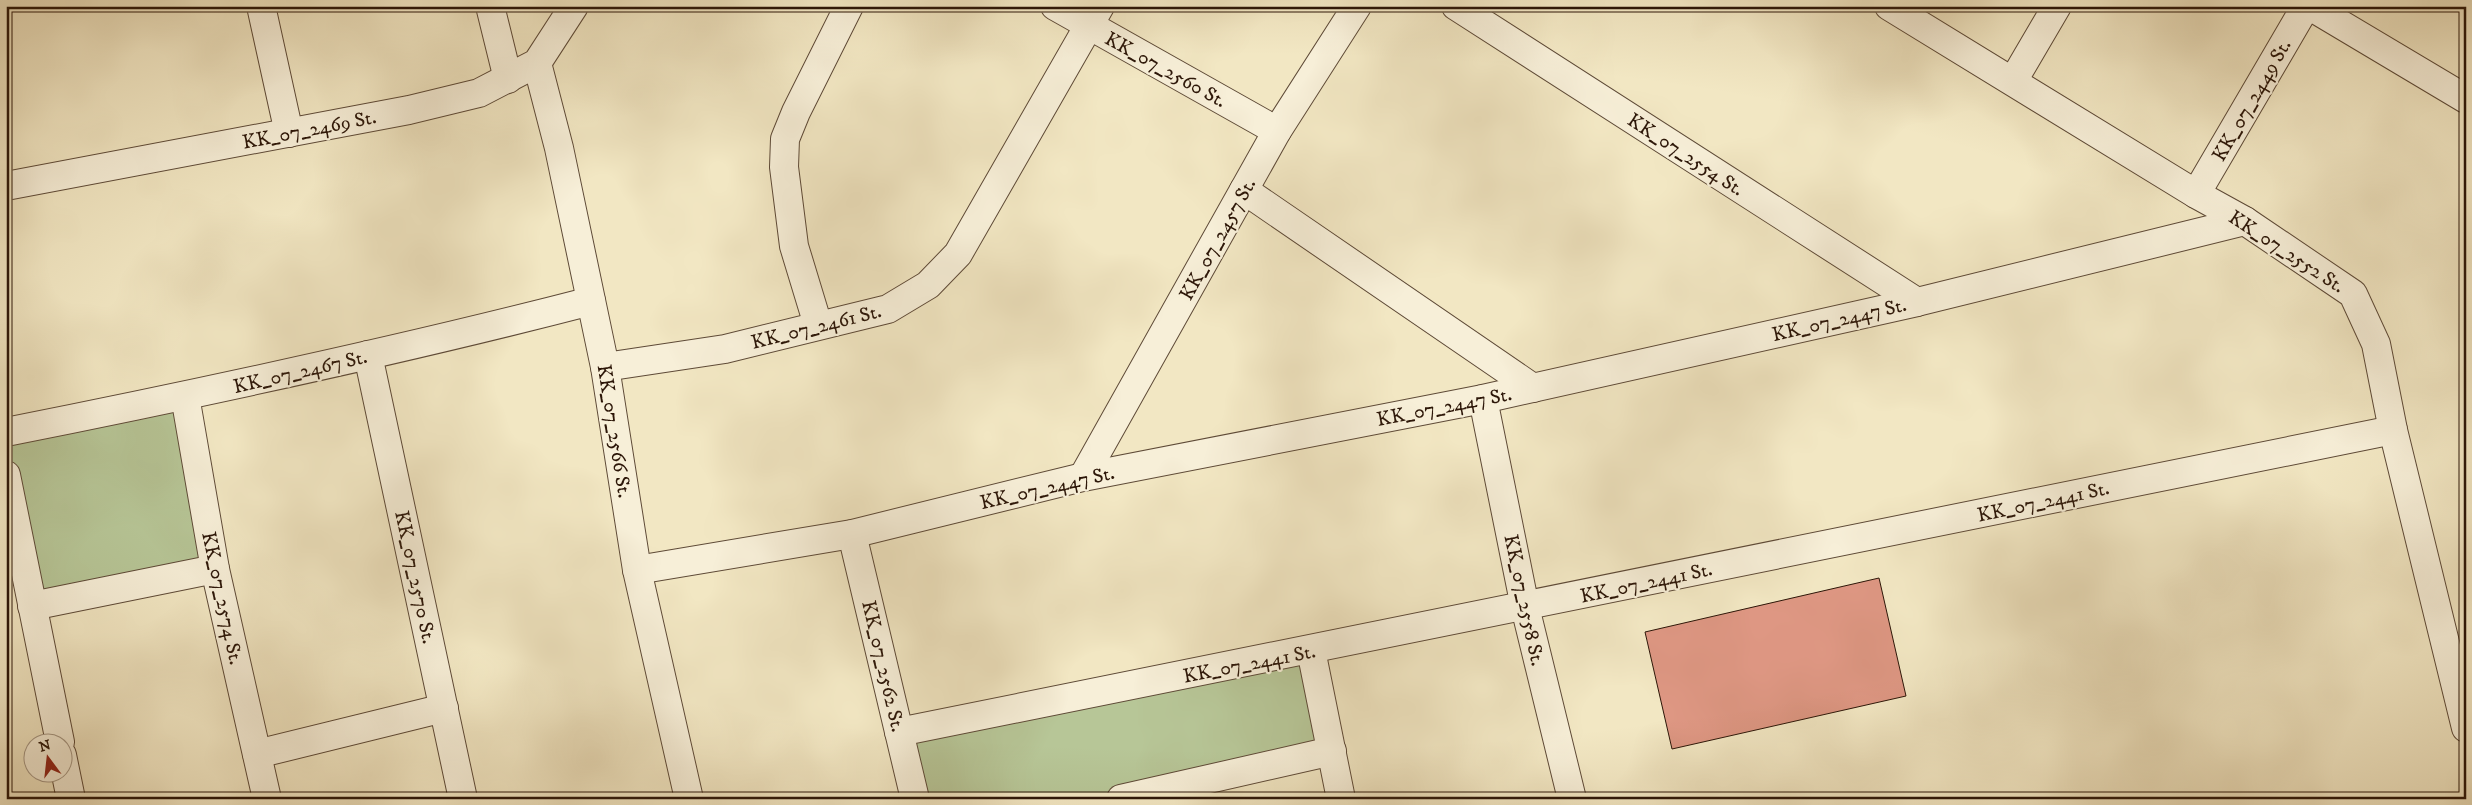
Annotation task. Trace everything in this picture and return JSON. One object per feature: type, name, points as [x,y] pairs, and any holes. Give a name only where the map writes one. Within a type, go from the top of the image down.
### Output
[{"type":"street","points":[[261,6],[289,133]]},
{"type":"street","points":[[490,6],[508,79]]},
{"type":"street","name":"KK_07_2469 St.","points":[[6,186],[409,110],[480,93],[537,63],[574,6]]},
{"type":"street","points":[[818,325],[794,246],[784,167],[785,139],[796,112],[849,6]]},
{"type":"street","name":"KK_07_2560 St.","points":[[1055,6],[1094,16],[1277,131]]},
{"type":"street","name":"KK_07_2457 St.","points":[[1083,477],[1277,131],[1357,6]]},
{"type":"street","name":"KK_07_2554 St.","points":[[1456,6],[1916,302]]},
{"type":"street","name":"KK_07_2552 St.","points":[[1889,6],[2196,194],[2246,221],[2353,294],[2376,344],[2392,430],[2466,728]]},
{"type":"street","points":[[2013,81],[2058,6]]},
{"type":"street","name":"KK_07_2449 St.","points":[[2196,194],[2306,6]]},
{"type":"street","points":[[2310,6],[2466,99]]},
{"type":"street","name":"KK_07_2461 St.","points":[[605,367],[725,349],[888,309],[928,286],[958,254],[1094,16]]},
{"type":"street","name":"KK_07_2566 St.","points":[[537,63],[559,148],[605,367],[637,570],[689,799]]},
{"type":"street","points":[[1244,190],[1533,388]]},
{"type":"street","name":"KK_07_2447 St.","points":[[637,570],[852,534],[1083,477],[1483,399],[1916,302],[2246,221]]},
{"type":"street","name":"KK_07_2467 St.","points":[[6,432],[186,396],[368,355],[591,301]]},
{"type":"street","name":"KK_07_2570 St.","points":[[368,355],[463,799]]},
{"type":"street","name":"KK_07_2574 St.","points":[[186,396],[215,569],[267,799]]},
{"type":"street","name":"KK_07_2558 St.","points":[[1483,399],[1525,607],[1572,799]]},
{"type":"street","name":"KK_07_2441 St.","points":[[900,732],[2392,430]]},
{"type":"street","points":[[6,475],[58,732]]},
{"type":"street","name":"KK_07_2562 St.","points":[[852,534],[915,799]]},
{"type":"street","points":[[32,606],[215,569]]},
{"type":"street","points":[[1311,650],[1340,799]]},
{"type":"street","points":[[257,754],[444,708]]},
{"type":"street","points":[[1121,799],[1332,751]]},
{"type":"street","points":[[68,782],[72,799]]},
{"type":"green space","points":[[185,396],[215,569],[32,606],[6,475],[6,432]]},
{"type":"green space","points":[[1311,650],[1332,751],[1121,799],[915,799],[899,733]]},
{"type":"building","points":[[1879,578],[1906,696],[1672,749],[1645,632]]}]
